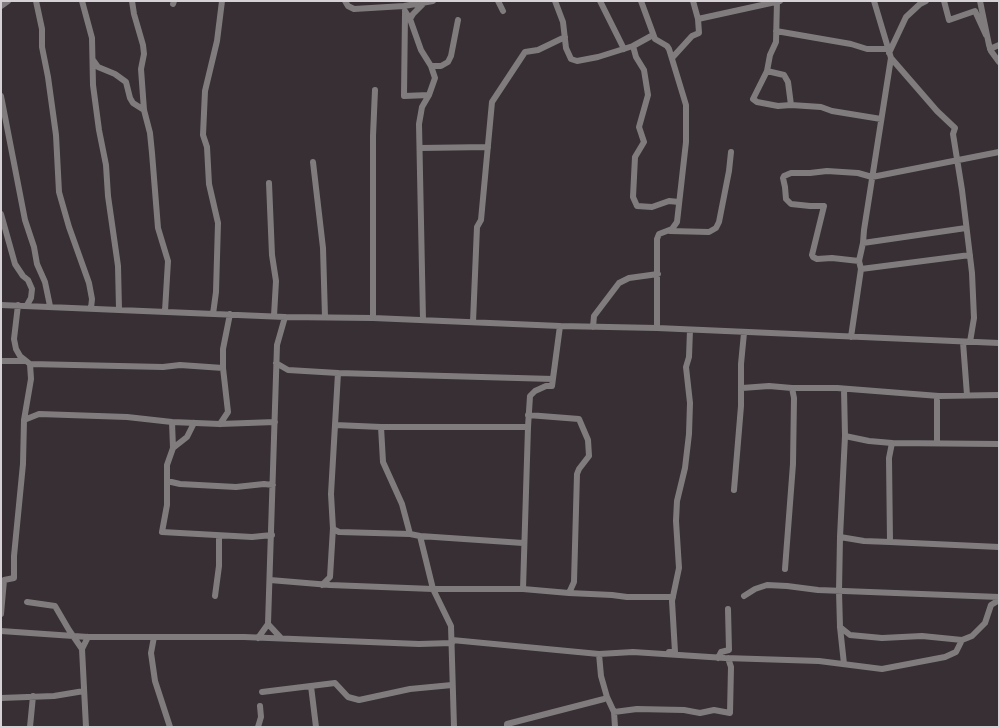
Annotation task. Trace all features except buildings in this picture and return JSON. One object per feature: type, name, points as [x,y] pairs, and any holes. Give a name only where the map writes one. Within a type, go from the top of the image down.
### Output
[{"type":"street","points":[[1,6],[8,1]]},
{"type":"street","points":[[36,1],[42,29],[42,47],[56,135],[59,192],[88,283],[92,299],[91,308]]},
{"type":"street","points":[[82,1],[92,38],[92,85],[98,130],[106,165],[109,205],[118,266],[120,310]]},
{"type":"street","points":[[132,1],[143,45],[142,90],[144,110],[150,133],[158,228],[168,261],[164,312]]},
{"type":"street","points":[[213,314],[216,292],[218,223],[209,184],[207,147],[203,136],[205,91],[217,41],[222,1]]},
{"type":"street","points":[[345,1],[354,9],[433,1]]},
{"type":"street","points":[[498,1],[503,11]]},
{"type":"street","points":[[555,1],[564,22],[568,54],[571,59],[577,61],[598,58],[633,46],[653,34]]},
{"type":"street","points":[[600,1],[624,49]]},
{"type":"street","points":[[641,1],[655,39],[669,49],[686,105],[686,142],[677,222],[672,229],[659,234],[657,239],[658,328]]},
{"type":"street","points":[[672,58],[692,36],[699,33],[693,1]]},
{"type":"street","points":[[874,1],[889,53],[937,111],[954,128],[956,161],[962,190],[970,256],[974,318],[966,342],[967,395]]},
{"type":"street","points":[[851,337],[860,269],[859,261],[881,119],[889,53],[906,16],[926,1]]},
{"type":"street","points":[[944,1],[949,20],[975,11],[986,35]]},
{"type":"street","points":[[980,1],[990,49],[999,62]]},
{"type":"street","points":[[698,20],[778,2],[776,42],[770,55],[767,71],[753,99],[757,102],[778,106],[820,107],[832,111],[881,119]]},
{"type":"street","points":[[408,16],[424,3]]},
{"type":"street","points":[[401,4],[435,78],[422,107],[419,124],[423,320]]},
{"type":"street","points":[[408,16],[404,96],[429,95]]},
{"type":"street","points":[[431,66],[441,66],[448,62],[451,56],[458,20]]},
{"type":"street","points":[[776,31],[851,44],[889,53]]},
{"type":"street","points":[[473,322],[477,227],[481,220],[492,102],[525,52],[538,50],[565,37]]},
{"type":"street","points":[[633,46],[636,57],[644,70],[648,96],[639,127],[644,142],[635,157],[633,197],[637,206],[652,207],[669,201],[679,202]]},
{"type":"street","points":[[990,49],[999,46]]},
{"type":"street","points":[[669,49],[681,48]]},
{"type":"street","points":[[93,59],[98,68],[115,74],[142,90]]},
{"type":"street","points":[[767,71],[784,75],[788,82],[791,105]]},
{"type":"street","points":[[126,82],[133,103],[144,110]]},
{"type":"street","points":[[373,318],[373,136],[375,90]]},
{"type":"street","points":[[1,96],[25,220],[34,247],[37,264],[45,282],[50,306]]},
{"type":"street","points":[[420,148],[488,148]]},
{"type":"street","points":[[663,231],[709,232],[716,228],[719,222],[731,152]]},
{"type":"street","points":[[859,261],[832,258],[817,259],[813,257],[824,206],[791,204],[786,200],[786,186],[783,178],[787,174],[810,174],[827,171],[858,173],[872,177],[999,152]]},
{"type":"street","points":[[313,162],[323,248],[326,317]]},
{"type":"street","points":[[269,183],[272,255],[276,282],[274,316]]},
{"type":"street","points":[[1,214],[15,264],[28,280],[32,289],[31,298],[27,305]]},
{"type":"street","points":[[863,243],[966,228]]},
{"type":"street","points":[[860,269],[970,256]]},
{"type":"street","points":[[593,327],[594,316],[619,283],[629,278],[658,274]]},
{"type":"street","points":[[1,305],[285,317],[373,318],[658,328],[999,343]]},
{"type":"street","points":[[1,614],[4,580],[14,578],[14,556],[23,464],[24,420],[31,379],[28,363],[16,349],[14,339],[18,305]]},
{"type":"street","points":[[220,424],[228,412],[223,368],[230,314]]},
{"type":"street","points":[[258,638],[268,624],[276,363],[277,345],[285,317]]},
{"type":"street","points":[[522,589],[530,396],[535,391],[546,386],[552,386],[560,326]]},
{"type":"street","points":[[1,631],[88,637],[282,638],[419,644],[452,642],[600,654],[675,652],[673,597],[679,568],[676,521],[677,501],[685,468],[688,434],[690,403],[686,366],[689,357],[690,330]]},
{"type":"street","points":[[734,490],[742,388],[744,333]]},
{"type":"street","points":[[1,361],[163,367],[180,365],[223,368]]},
{"type":"street","points":[[276,363],[288,370],[338,373],[553,379]]},
{"type":"street","points":[[276,380],[288,370]]},
{"type":"street","points":[[336,586],[330,577],[333,528],[331,494],[338,373]]},
{"type":"street","points":[[742,388],[769,386],[939,396],[999,395]]},
{"type":"street","points":[[785,569],[794,464],[794,398],[792,388]]},
{"type":"street","points":[[844,389],[845,436],[839,591],[840,628],[844,664]]},
{"type":"street","points":[[937,442],[937,398],[939,396]]},
{"type":"street","points":[[26,410],[34,415]]},
{"type":"street","points":[[528,414],[579,419],[588,440],[588,456],[577,474],[573,586],[569,594]]},
{"type":"street","points":[[24,420],[34,415],[126,417],[172,422],[220,424],[275,422]]},
{"type":"street","points":[[172,422],[173,448],[167,464],[166,505],[162,532],[252,538],[272,535]]},
{"type":"street","points":[[173,448],[187,437],[194,423]]},
{"type":"street","points":[[335,425],[381,427],[528,427]]},
{"type":"street","points":[[381,427],[384,462],[402,504],[410,534]]},
{"type":"street","points":[[845,436],[892,443],[999,444]]},
{"type":"street","points":[[890,542],[889,458],[892,443]]},
{"type":"street","points":[[167,481],[236,487],[273,485]]},
{"type":"street","points":[[333,528],[339,532],[410,534],[523,543]]},
{"type":"street","points":[[215,596],[219,566],[219,536]]},
{"type":"street","points":[[420,536],[432,589],[451,626],[454,727]]},
{"type":"street","points":[[840,537],[864,541],[999,546]]},
{"type":"street","points":[[322,585],[330,577]]},
{"type":"street","points":[[270,580],[336,586],[522,589],[569,594],[612,595],[627,598],[673,597]]},
{"type":"street","points":[[744,596],[755,589],[767,585],[839,591],[999,598]]},
{"type":"street","points":[[573,586],[582,594]]},
{"type":"street","points":[[840,628],[850,635],[882,638],[922,636],[962,640],[972,636],[985,624],[991,605],[999,598]]},
{"type":"street","points":[[27,602],[55,606],[82,649]]},
{"type":"street","points":[[718,658],[721,652],[729,650],[728,609]]},
{"type":"street","points":[[268,624],[282,638]]},
{"type":"street","points":[[86,727],[82,649],[88,637]]},
{"type":"street","points":[[154,637],[151,653],[155,681],[170,726],[162,727]]},
{"type":"street","points":[[634,652],[718,658],[819,661],[882,668],[945,657],[956,652],[962,640]]},
{"type":"street","points":[[600,654],[601,676],[614,712],[615,727]]},
{"type":"street","points":[[614,712],[637,709],[684,710],[700,713],[714,710],[730,713],[731,667],[728,658]]},
{"type":"street","points":[[262,692],[335,683],[348,697],[360,700],[410,688],[452,685]]},
{"type":"street","points":[[311,686],[316,727]]},
{"type":"street","points":[[1,698],[54,696],[84,691]]},
{"type":"street","points":[[30,727],[32,696]]},
{"type":"street","points":[[507,727],[507,724],[584,705],[607,697]]},
{"type":"street","points":[[258,727],[261,717],[260,706]]}]
